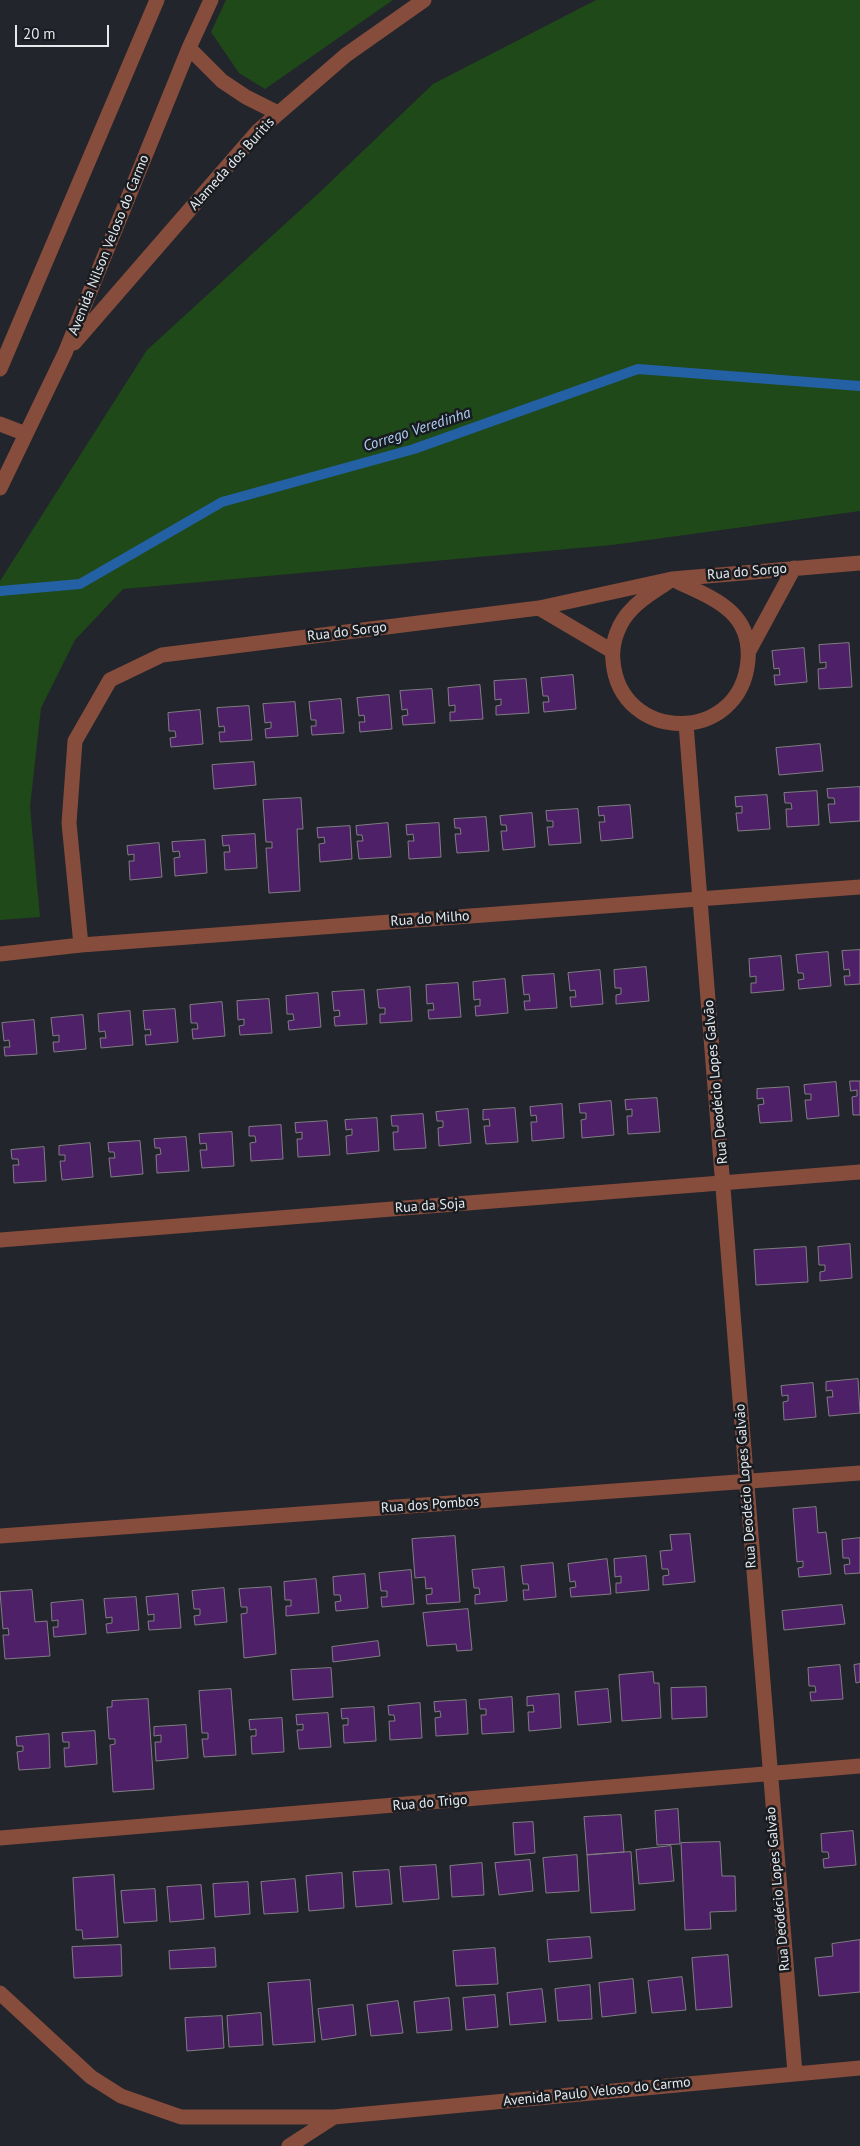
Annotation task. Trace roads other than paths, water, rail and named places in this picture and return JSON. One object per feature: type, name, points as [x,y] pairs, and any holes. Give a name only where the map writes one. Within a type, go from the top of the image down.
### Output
[{"type":"street","points":[[0,369],[157,0]]},
{"type":"street","name":"Avenida Nilson Veloso do Carmo","points":[[0,488],[65,353],[189,48],[211,0]]},
{"type":"street","name":"Alameda dos Buritis","points":[[65,353],[258,131],[346,55],[424,0]]},
{"type":"street","points":[[189,48],[222,81],[246,97],[278,113]]},
{"type":"street","points":[[0,424],[26,434]]},
{"type":"street","name":"Rua do Sorgo","points":[[81,945],[69,823],[75,741],[110,680],[162,655],[539,608],[672,579],[860,563]]},
{"type":"street","points":[[748,650],[794,568]]},
{"type":"street","points":[[672,579],[715,598],[732,611],[743,630],[748,650],[747,672],[739,692],[725,708],[707,720],[686,724],[662,722],[641,712],[624,696],[614,674],[612,651],[618,628],[632,609],[672,579]]},
{"type":"street","points":[[539,608],[612,651]]},
{"type":"street","name":"Rua Deodécio Lopes Galvão","points":[[686,724],[724,1183],[768,1775],[795,2072]]},
{"type":"street","name":"Rua do Milho","points":[[0,954],[81,945],[860,887]]},
{"type":"street","name":"Rua da Soja","points":[[0,1240],[860,1172]]},
{"type":"street","name":"Rua dos Pombos","points":[[0,1536],[860,1473]]},
{"type":"street","name":"Rua do Trigo","points":[[0,1838],[860,1766]]},
{"type":"street","name":"Avenida Paulo Veloso do Carmo","points":[[0,1993],[91,2077],[121,2096],[181,2117],[334,2117],[795,2072],[860,2068]]},
{"type":"street","name":"Avenida Paulo Veloso do Carmo","points":[[289,2146],[334,2117]]},
{"type":"waterway","name":"Corrego Veredinha","points":[[0,591],[80,584],[222,502],[414,449],[638,369],[860,386]]}]
